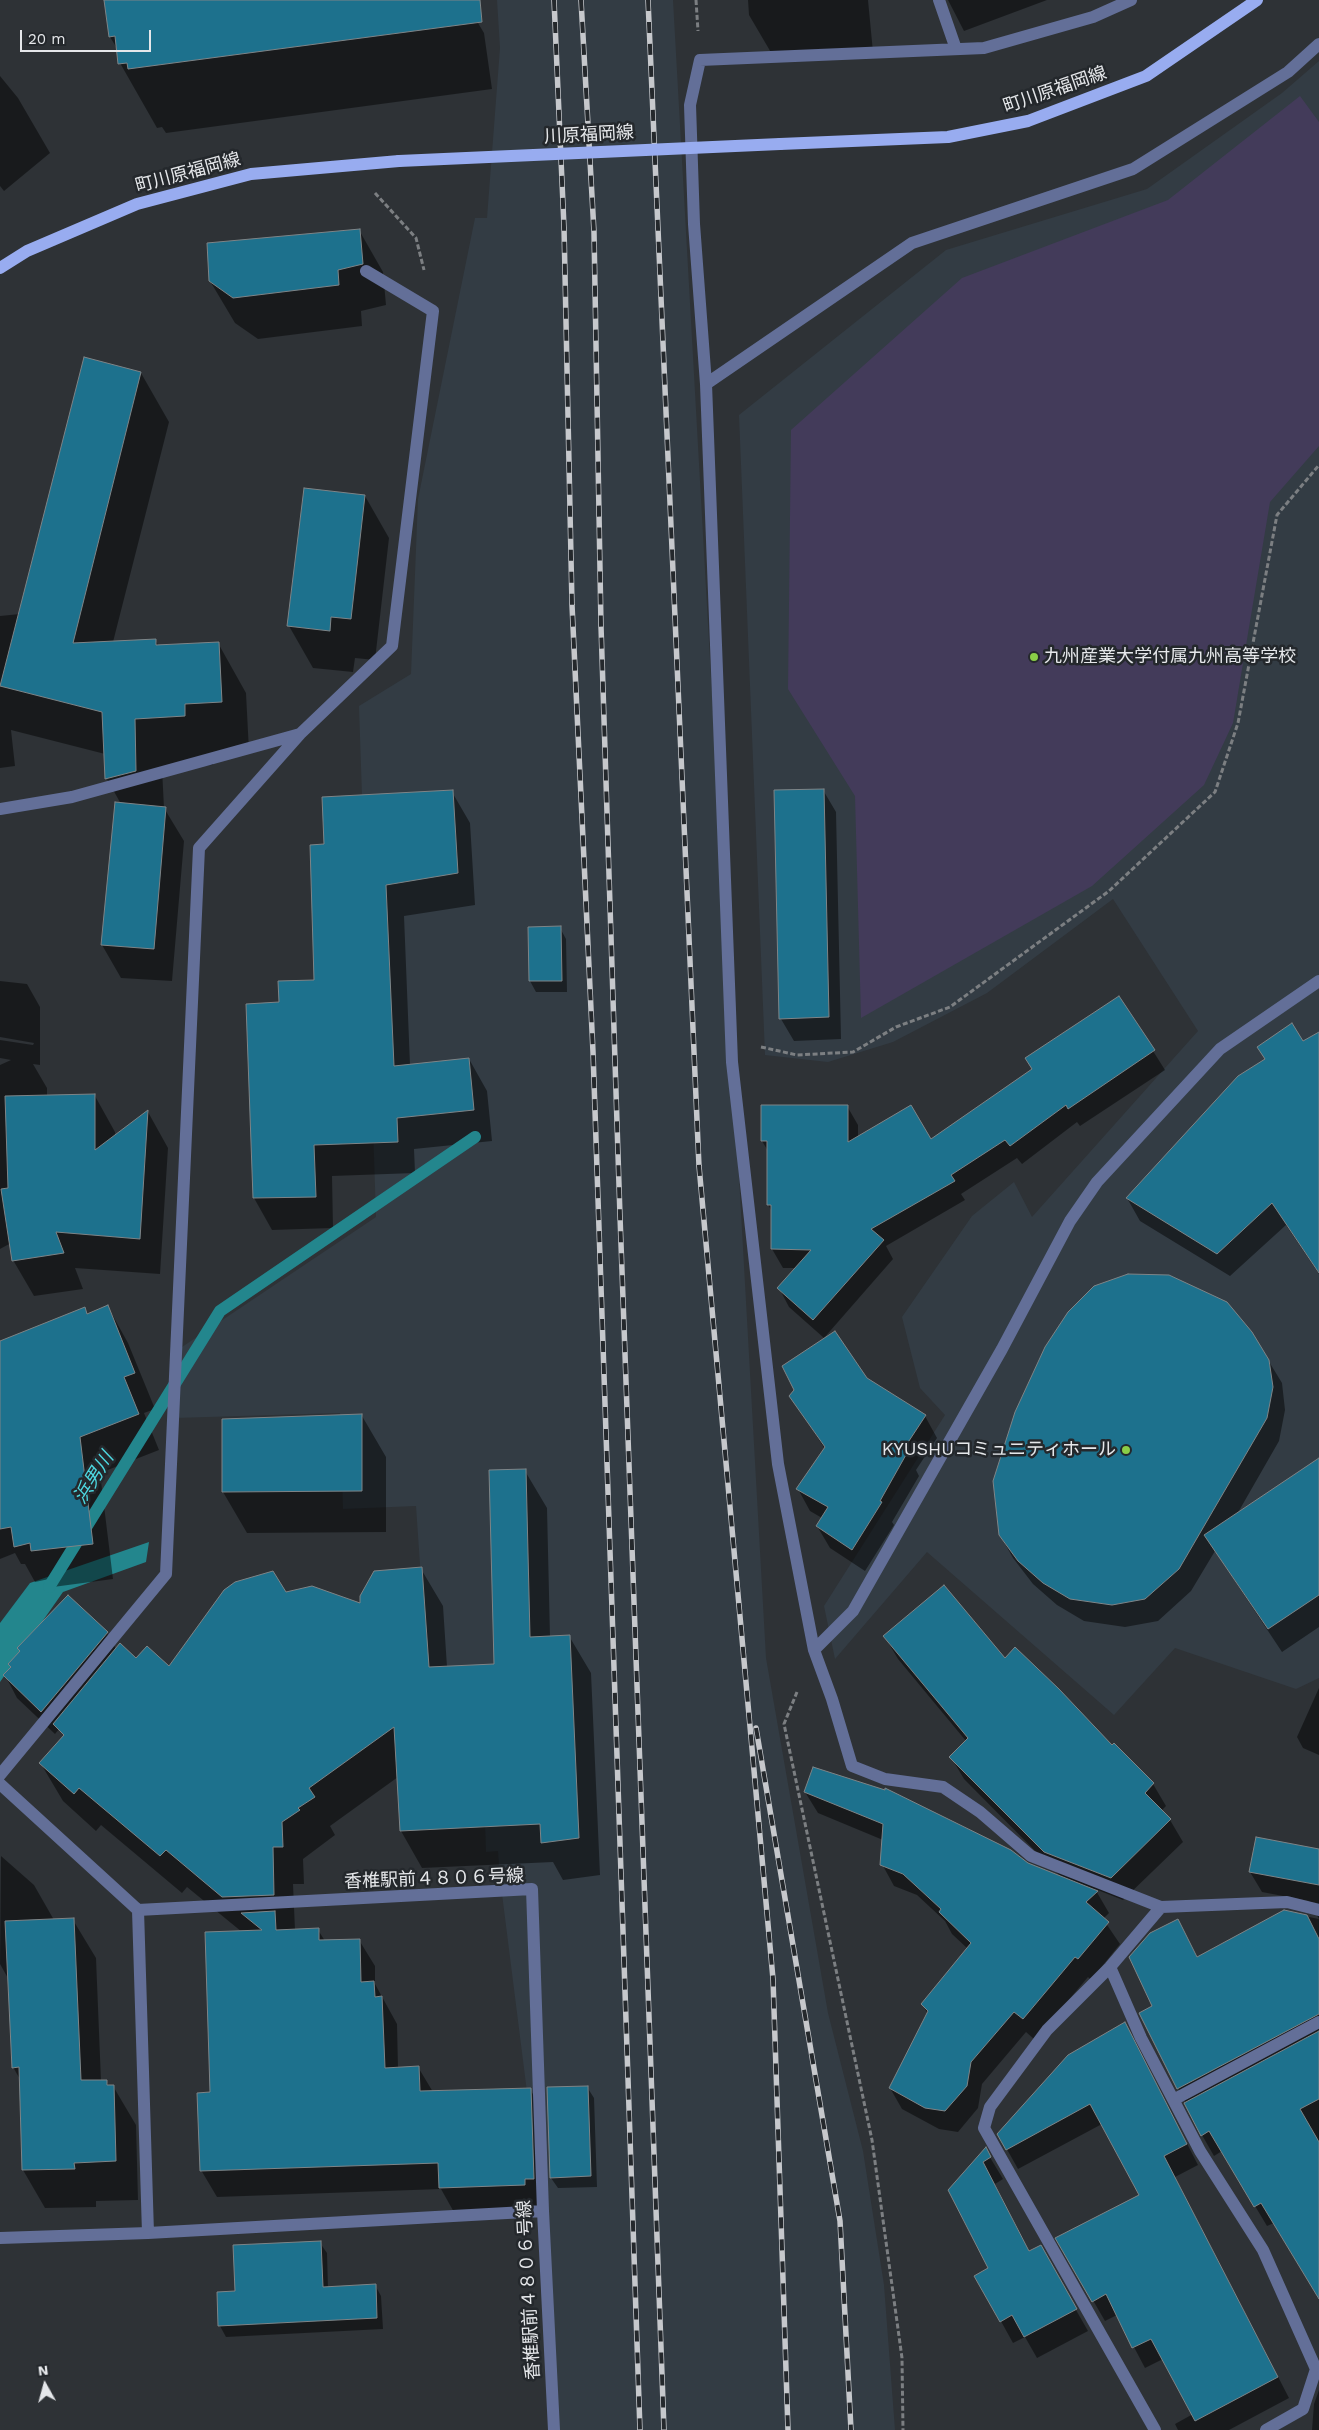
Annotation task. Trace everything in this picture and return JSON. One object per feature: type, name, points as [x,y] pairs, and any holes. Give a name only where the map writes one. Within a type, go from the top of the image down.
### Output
[{"type":"main road","name":"町川原福岡線","points":[[780,144],[948,137],[1028,121],[1146,76],[1257,0]]},
{"type":"main road","name":"川原福岡線","points":[[399,161],[780,144]]},
{"type":"main road","name":"町川原福岡線","points":[[0,268],[26,251],[137,204],[251,174],[399,161]]},
{"type":"street","points":[[939,0],[956,49]]},
{"type":"street","points":[[1132,0],[1094,17],[984,48],[700,60],[690,104],[694,224],[706,384],[732,1062],[778,1464],[814,1650],[832,1699],[852,1766],[885,1778],[943,1787],[980,1812],[1031,1856],[1161,1907],[1286,1902],[1319,1910]]},
{"type":"street","points":[[706,384],[912,243],[1133,169],[1288,72],[1319,44]]},
{"type":"street","points":[[0,1774],[166,1574],[199,848],[300,734],[392,646],[433,311],[366,271]]},
{"type":"street","points":[[0,809],[72,797],[300,734]]},
{"type":"street","points":[[814,1650],[853,1611],[1002,1349],[1070,1221],[1097,1182],[1220,1049],[1319,981]]},
{"type":"street","points":[[0,1784],[138,1910],[148,2233]]},
{"type":"street","name":"香椎駅前４８０６号線","points":[[138,1910],[532,1889],[542,2211],[554,2430]]},
{"type":"street","points":[[1155,2430],[984,2128],[990,2106],[1047,2030],[1110,1967],[1161,1907]]},
{"type":"street","points":[[1110,1967],[1141,2038],[1175,2099],[1200,2151],[1263,2250],[1316,2370],[1303,2409],[1266,2430]]},
{"type":"street","points":[[1175,2099],[1319,2022]]},
{"type":"street","points":[[0,2238],[148,2233],[542,2211]]},
{"type":"path","points":[[349,165],[416,238],[433,311]]},
{"type":"path","points":[[731,1040],[797,1055],[853,1052],[896,1027],[950,1007],[1109,891],[1216,792],[1238,723],[1277,515],[1319,465]]},
{"type":"path","points":[[784,1724],[872,2140],[902,2358],[903,2430]]},
{"type":"shaded area","points":[[497,0],[673,0],[766,1658],[828,2013],[863,2151],[884,2285],[895,2430],[554,2430],[542,2211],[498,1851],[486,1852],[481,1703],[427,1667],[416,1506],[343,1509],[340,1413],[174,1418],[176,1351],[376,1217],[359,706],[411,674],[418,499],[475,218],[487,218],[500,48]]},
{"type":"shaded area","name":"九州産業大学付属九州高等学校","points":[[1319,61],[1319,1678],[1296,1689],[1175,1648],[1114,1715],[927,1552],[835,1659],[824,1606],[945,1415],[920,1388],[902,1317],[972,1216],[1014,1182],[1032,1217],[1198,1031],[1113,899],[987,993],[893,1042],[828,1062],[765,1055],[739,415],[946,250],[1147,189],[1282,93]]},
{"type":"shaded area","points":[[1300,96],[1319,122],[1319,446],[1270,502],[1233,723],[1204,785],[1092,886],[861,1018],[855,796],[788,689],[791,430],[962,278],[1168,200]]},
{"type":"water","points":[[149,1542],[146,1562],[63,1592],[0,1682],[0,1623],[30,1583]]},
{"type":"building","points":[[104,0],[480,0],[482,22],[128,69],[127,63],[118,64],[115,36],[109,37]]},
{"type":"building","points":[[360,229],[363,264],[338,270],[339,285],[233,298],[209,281],[207,243]]},
{"type":"building","points":[[84,357],[141,372],[73,643],[156,639],[156,645],[219,642],[222,702],[185,704],[185,716],[135,719],[136,771],[105,779],[102,712],[0,686]]},
{"type":"building","points":[[304,488],[365,495],[351,619],[331,617],[330,631],[287,626]]},
{"type":"building","points":[[824,789],[829,1017],[779,1019],[774,790]]},
{"type":"building","points":[[453,790],[458,873],[386,885],[394,1066],[469,1058],[474,1110],[397,1118],[398,1142],[314,1145],[316,1197],[253,1198],[246,1004],[279,1002],[278,981],[314,980],[310,845],[324,844],[322,797]]},
{"type":"building","points":[[115,802],[166,807],[154,949],[101,945]]},
{"type":"building","points":[[561,926],[562,981],[529,981],[528,927]]},
{"type":"building","points":[[1119,996],[1155,1050],[1068,1109],[1066,1105],[1010,1146],[1005,1140],[951,1175],[955,1181],[871,1229],[884,1240],[813,1320],[777,1288],[811,1250],[771,1249],[771,1205],[767,1205],[767,1141],[761,1141],[761,1105],[848,1105],[848,1142],[911,1105],[931,1139],[1032,1069],[1025,1058]]},
{"type":"building","points":[[1292,1023],[1303,1041],[1319,1032],[1319,1273],[1272,1203],[1217,1254],[1126,1198],[1238,1076],[1265,1059],[1257,1047]]},
{"type":"building","points":[[95,1094],[95,1150],[148,1110],[140,1239],[56,1232],[64,1253],[12,1261],[1,1189],[8,1188],[5,1096]]},
{"type":"building","name":"KYUSHUコミュニティホール","points":[[1128,1274],[1169,1275],[1227,1302],[1252,1332],[1269,1360],[1273,1387],[1267,1418],[1179,1569],[1145,1599],[1112,1605],[1070,1599],[1043,1583],[1018,1561],[999,1535],[993,1481],[1015,1412],[1045,1347],[1068,1312],[1094,1286]]},
{"type":"building","points":[[108,1305],[135,1373],[124,1377],[139,1414],[80,1437],[93,1544],[31,1551],[30,1543],[14,1547],[11,1527],[0,1529],[0,1341],[85,1307],[87,1314]]},
{"type":"building","points":[[835,1331],[867,1378],[926,1415],[903,1450],[907,1453],[880,1501],[882,1502],[852,1550],[816,1526],[828,1507],[796,1489],[825,1447],[789,1396],[794,1390],[782,1366]]},
{"type":"building","points":[[362,1414],[362,1491],[222,1492],[222,1419]]},
{"type":"building","points":[[1319,1458],[1319,1595],[1268,1629],[1204,1535]]},
{"type":"building","points":[[526,1469],[530,1637],[570,1635],[579,1838],[541,1843],[540,1824],[400,1831],[394,1727],[309,1788],[315,1797],[282,1822],[283,1847],[273,1847],[274,1895],[222,1897],[166,1850],[160,1856],[79,1788],[74,1794],[39,1763],[64,1735],[53,1724],[120,1643],[136,1658],[147,1646],[169,1666],[224,1590],[235,1582],[273,1571],[286,1592],[312,1586],[360,1603],[360,1596],[374,1571],[422,1567],[429,1667],[494,1664],[489,1470]]},
{"type":"building","points":[[944,1585],[1005,1658],[1015,1647],[1059,1689],[1112,1745],[1114,1743],[1154,1783],[1145,1793],[1171,1819],[1111,1878],[1044,1852],[949,1757],[968,1738],[883,1636]]},
{"type":"building","points":[[68,1595],[108,1632],[41,1712],[3,1675],[11,1667],[8,1664],[20,1651],[17,1648]]},
{"type":"building","points":[[813,1767],[885,1790],[885,1788],[1011,1850],[1028,1863],[1098,1891],[1086,1902],[1109,1922],[1078,1959],[1075,1957],[1023,2019],[1014,2012],[971,2062],[967,2086],[945,2111],[925,2108],[889,2088],[928,2011],[921,2004],[971,1943],[939,1912],[941,1909],[903,1874],[880,1865],[883,1824],[804,1792]]},
{"type":"building","points":[[1256,1837],[1319,1849],[1319,1885],[1249,1872]]},
{"type":"building","points":[[1284,1910],[1307,1915],[1319,1939],[1319,2014],[1177,2089],[1139,2013],[1152,2006],[1129,1957],[1150,1933],[1178,1919],[1197,1957]]},
{"type":"building","points":[[275,1911],[276,1930],[319,1928],[319,1940],[360,1939],[361,1982],[374,1981],[375,1997],[382,1996],[385,2068],[419,2066],[420,2091],[531,2088],[534,2179],[525,2179],[525,2185],[439,2188],[438,2163],[200,2171],[197,2093],[210,2092],[205,1932],[262,1930],[241,1913]]},
{"type":"building","points":[[74,1918],[81,2080],[107,2080],[107,2085],[114,2085],[116,2161],[74,2163],[75,2169],[22,2170],[19,2067],[12,2068],[5,1921]]},
{"type":"building","points":[[1125,2022],[1187,2144],[1164,2156],[1278,2377],[1195,2421],[1151,2339],[1132,2348],[1106,2294],[1092,2302],[1055,2238],[1139,2195],[1090,2104],[1006,2150],[997,2134],[1068,2055]]},
{"type":"building","points":[[1319,2031],[1319,2099],[1300,2109],[1319,2142],[1319,2299],[1261,2203],[1254,2207],[1209,2131],[1201,2136],[1184,2103]]},
{"type":"building","points":[[588,2086],[591,2176],[550,2178],[547,2087]]},
{"type":"building","points":[[986,2147],[991,2157],[983,2162],[1029,2251],[1041,2245],[1077,2309],[1024,2337],[1012,2315],[1000,2322],[974,2276],[988,2268],[948,2190]]},
{"type":"building","points":[[321,2241],[323,2287],[376,2284],[377,2318],[218,2326],[217,2292],[235,2291],[233,2245]]},
{"type":"waterway","name":"浜男川","points":[[49,1587],[220,1311],[475,1137]]},
{"type":"railway","points":[[554,0],[564,227],[572,605],[593,1052],[640,2430]]},
{"type":"railway","points":[[581,0],[594,232],[601,626],[620,1216],[664,2430]]},
{"type":"railway","points":[[648,0],[699,1166],[773,1979],[788,2430]]},
{"type":"railway","points":[[756,1728],[840,2221],[851,2430]]},
{"type":"place","name":"九州産業大学付属九州高等学校","points":[[1034,657]]},
{"type":"place","name":"KYUSHUコミュニティホール","points":[[1126,1450]]}]
